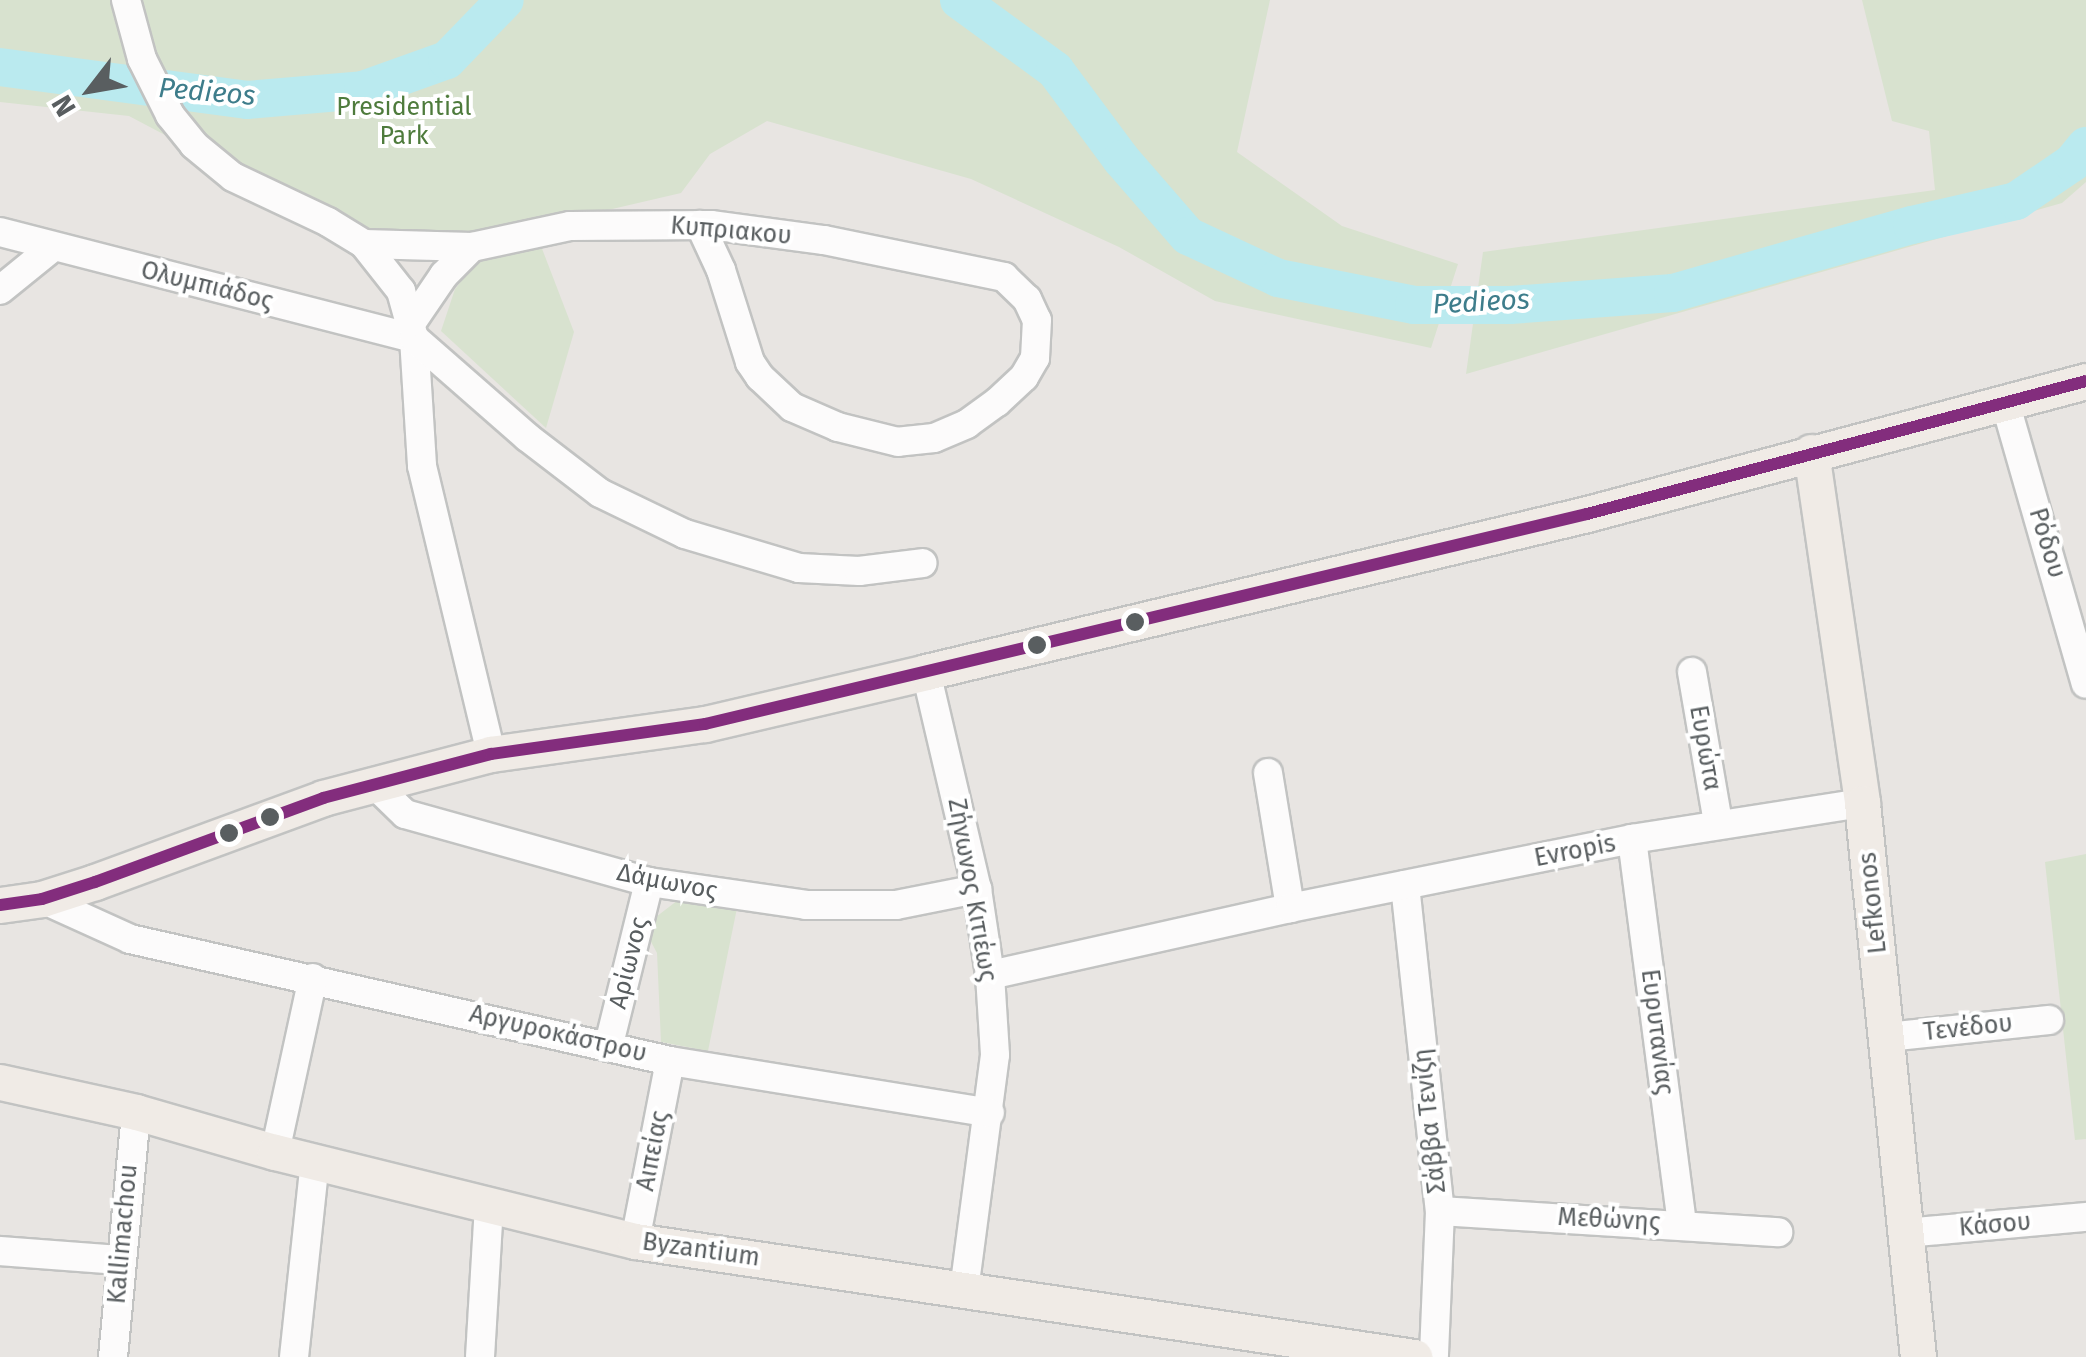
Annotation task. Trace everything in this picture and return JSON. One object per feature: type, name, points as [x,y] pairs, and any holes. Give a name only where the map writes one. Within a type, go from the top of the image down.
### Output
[{"type":"main road","points":[[0,905],[42,899],[374,784],[491,754],[704,724],[1588,514],[2086,381]]},
{"type":"main road","name":"Lefkonos","points":[[1812,452],[1862,803],[1904,1232],[1920,1345]]},
{"type":"main road","name":"Byzantium","points":[[0,1082],[136,1112],[275,1152],[635,1241],[1414,1357]]},
{"type":"street","points":[[126,0],[142,59],[170,115],[194,145],[233,177],[328,222],[364,244],[392,274],[413,330],[422,466],[491,754]]},
{"type":"street","name":"Κυπριακου","points":[[364,244],[472,247],[570,226],[700,225],[824,240],[1004,277],[1027,298],[1037,320],[1036,358],[1024,378],[966,424],[934,438],[898,442],[838,427],[792,407],[772,390],[750,362],[722,270],[700,225]]},
{"type":"street","name":"Ολυμπιάδος","points":[[0,232],[413,330]]},
{"type":"street","points":[[0,290],[53,247]]},
{"type":"street","points":[[413,330],[444,275],[472,247]]},
{"type":"street","points":[[413,330],[527,438],[600,493],[636,513],[738,553],[799,568],[860,571],[922,563]]},
{"type":"street","name":"Ρόδου","points":[[2005,402],[2074,592],[2086,684]]},
{"type":"street","name":"Ζήνωνος Κιτιέως","points":[[926,672],[978,889],[990,975],[994,1055],[990,1113],[964,1289]]},
{"type":"street","name":"Ευρώτα","points":[[1692,672],[1718,824]]},
{"type":"street","points":[[1268,773],[1290,908]]},
{"type":"street","name":"Δάμωνος","points":[[374,784],[404,814],[650,882],[806,906],[896,905],[978,889]]},
{"type":"street","name":"Evropis","points":[[990,975],[1290,908],[1632,839],[1862,803]]},
{"type":"street","name":"Ευρυτανίας","points":[[1632,839],[1682,1224]]},
{"type":"street","points":[[95,882],[130,939]]},
{"type":"street","name":"Αρίωνος","points":[[609,1044],[650,882]]},
{"type":"street","name":"Σάββα Τενίζη","points":[[1405,885],[1440,1210],[1434,1357]]},
{"type":"street","name":"Αργυροκάστρου","points":[[42,899],[130,939],[609,1044],[670,1061],[990,1113]]},
{"type":"street","points":[[275,1152],[313,978]]},
{"type":"street","name":"Τενέδου","points":[[1887,1037],[2048,1020]]},
{"type":"street","name":"Αιπείας","points":[[635,1241],[670,1061]]},
{"type":"street","name":"Kallimachou","points":[[113,1357],[119,1260],[136,1112]]},
{"type":"street","points":[[294,1357],[315,1160]]},
{"type":"street","points":[[480,1357],[489,1206]]},
{"type":"street","name":"Μεθώνης","points":[[1440,1210],[1778,1232]]},
{"type":"street","name":"Κάσου","points":[[1904,1232],[2086,1217]]},
{"type":"street","points":[[0,1252],[119,1260]]},
{"type":"green space","name":"Presidential Park","points":[[0,0],[1270,0],[1237,152],[1342,226],[1458,264],[1431,348],[1215,301],[1119,247],[971,179],[767,121],[710,154],[681,193],[492,237],[381,249],[129,116],[0,102]]},
{"type":"green space","points":[[1862,0],[2086,0],[2086,182],[2062,203],[1466,374],[1483,252],[1935,190],[1929,131],[1892,121]]},
{"type":"green space","points":[[541,246],[574,332],[546,428],[441,331],[455,289],[479,259]]},
{"type":"green space","points":[[2086,854],[2086,1139],[2075,1140],[2045,862]]},
{"type":"green space","points":[[682,897],[737,908],[708,1051],[661,1042],[657,953],[649,938],[652,920]]},
{"type":"waterway","name":"Pedieos","points":[[0,67],[247,100],[363,90],[447,60],[505,0]]},
{"type":"waterway","name":"Pedieos","points":[[959,0],[1055,70],[1121,159],[1188,236],[1278,278],[1414,305],[1510,305],[1673,293],[1912,225],[2016,201],[2072,163],[2086,146]]},
{"type":"transit line","points":[[0,905],[42,899],[95,882],[323,798],[491,754],[705,724],[1587,514],[2086,381]]}]
